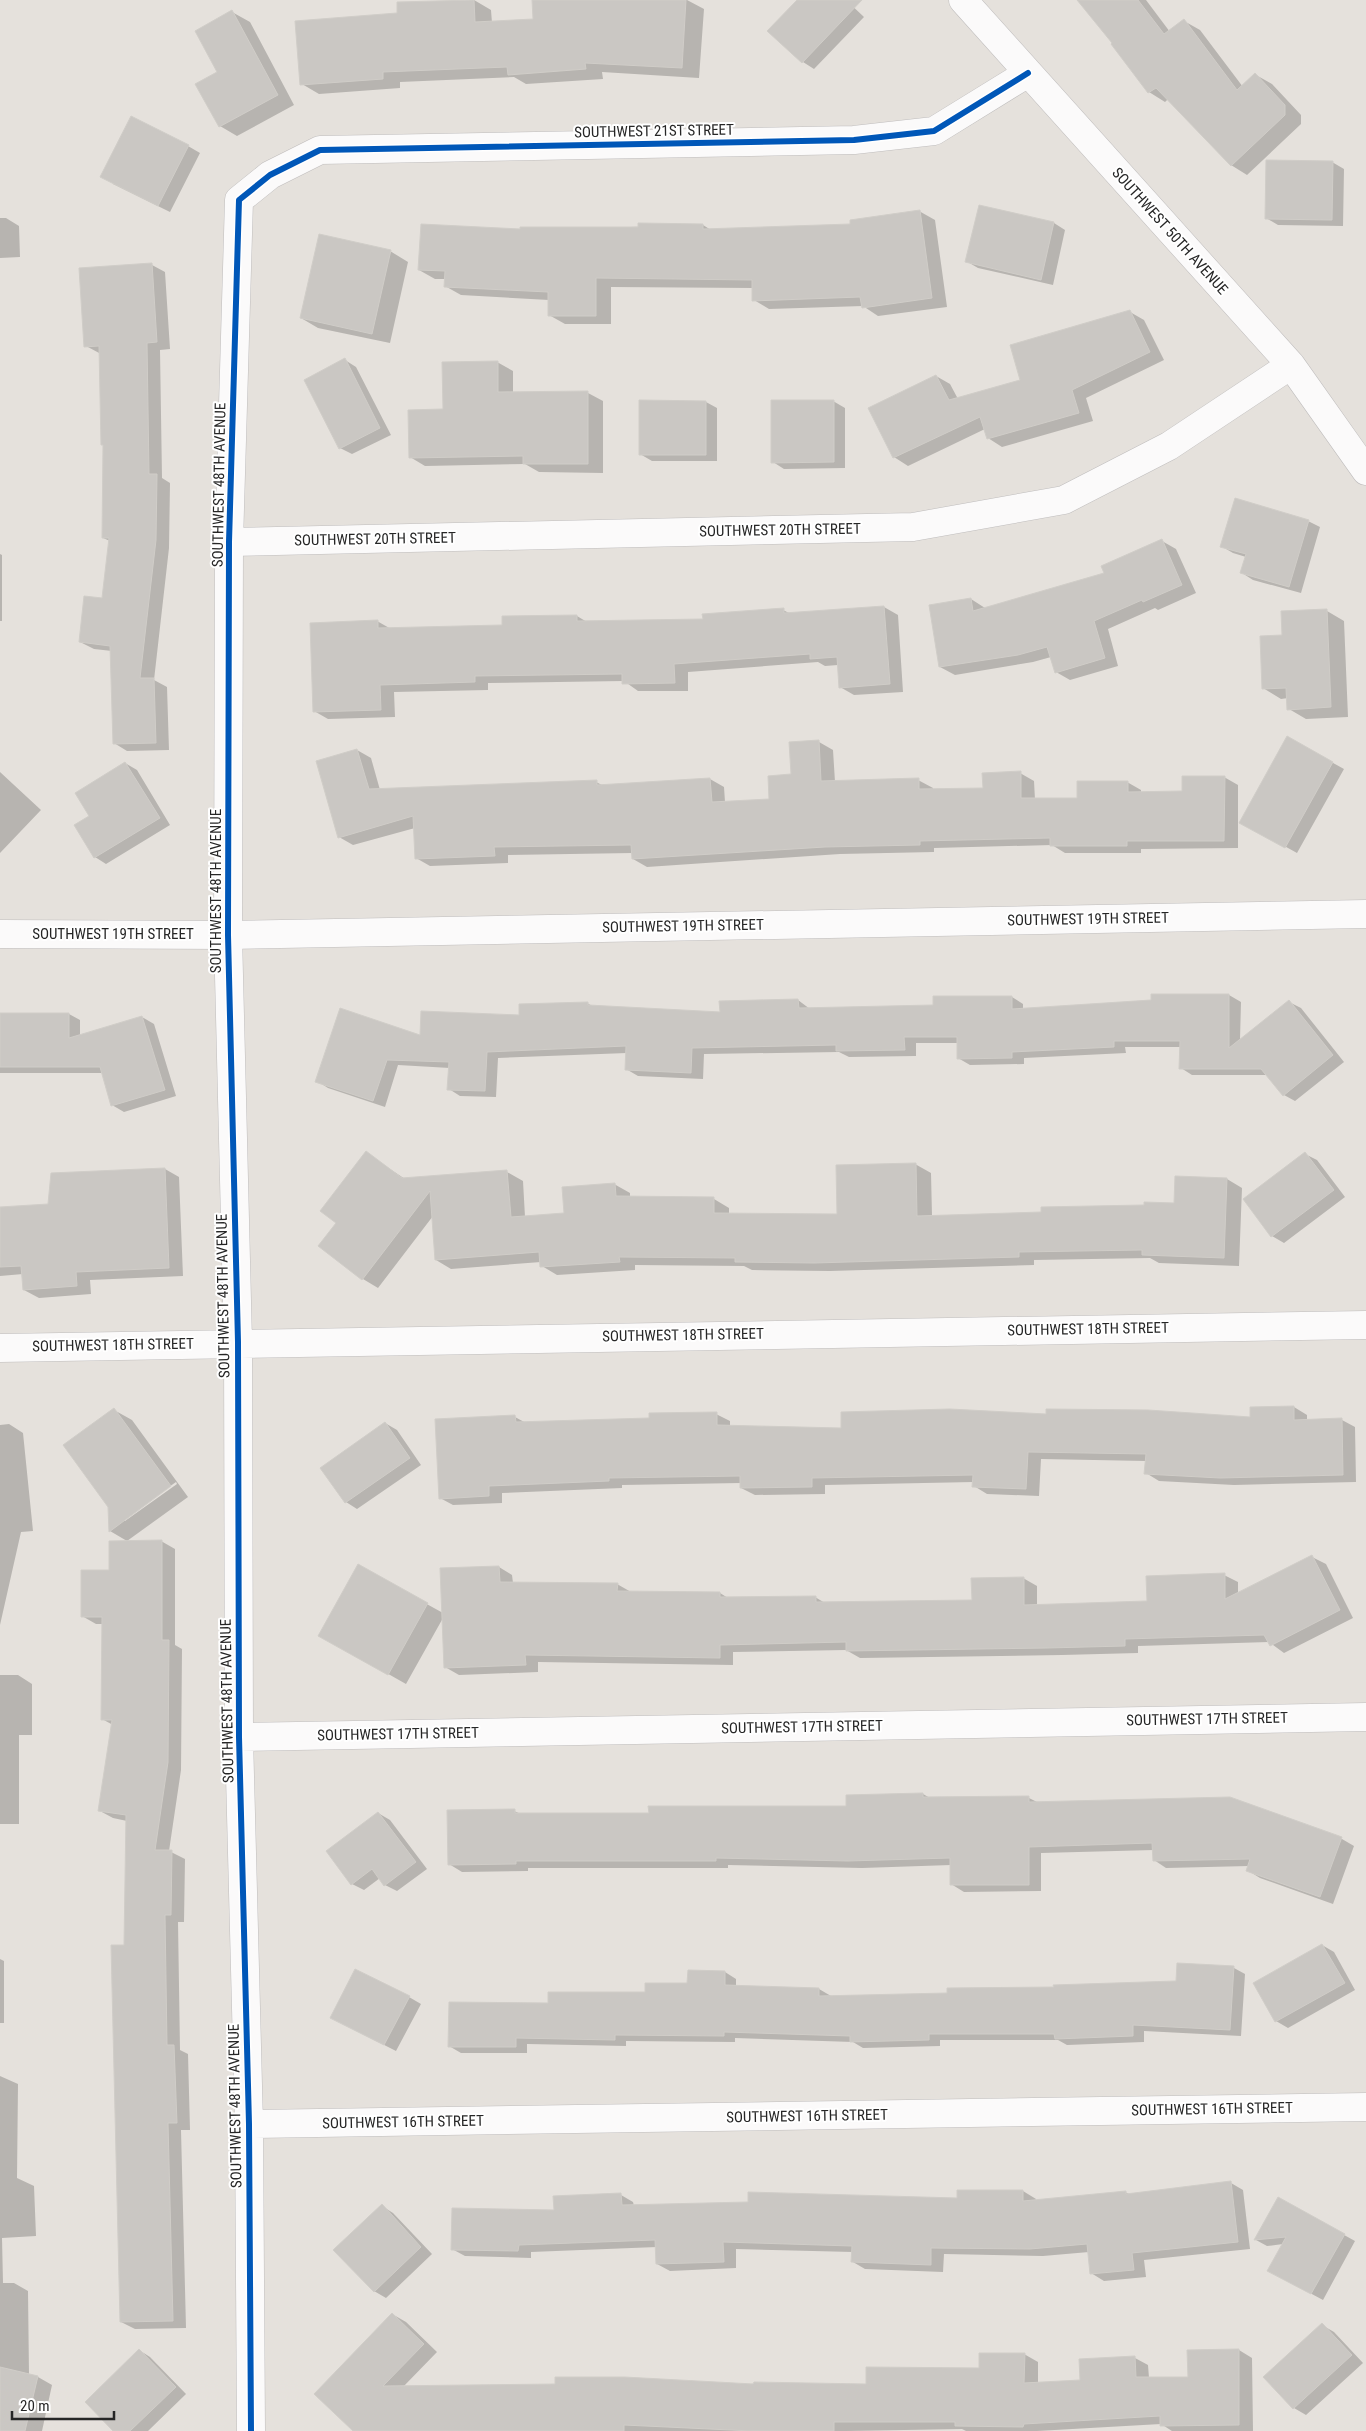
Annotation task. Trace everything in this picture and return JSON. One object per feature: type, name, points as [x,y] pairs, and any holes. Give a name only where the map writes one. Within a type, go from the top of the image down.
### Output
[{"type":"street","name":"SOUTHWEST 50TH AVENUE","points":[[962,0],[1291,365],[1366,471]]},
{"type":"street","name":"SOUTHWEST 21ST STREET","points":[[270,175],[320,150],[854,140],[934,131],[1028,73]]},
{"type":"street","name":"SOUTHWEST 48TH AVENUE","points":[[251,2431],[249,2124],[239,1737],[238,1342],[228,935],[229,542],[238,200],[270,175]]},
{"type":"street","name":"SOUTHWEST 20TH STREET","points":[[229,542],[913,527],[1064,500],[1168,446],[1291,365]]},
{"type":"street","name":"SOUTHWEST 19TH STREET","points":[[0,934],[228,935],[1366,914]]},
{"type":"street","name":"SOUTHWEST 18TH STREET","points":[[0,1348],[238,1342],[1366,1325]]},
{"type":"street","name":"SOUTHWEST 17TH STREET","points":[[239,1737],[1366,1717]]},
{"type":"street","name":"SOUTHWEST 16TH STREET","points":[[249,2124],[1366,2107]]},
{"type":"building","points":[[474,0],[475,22],[533,19],[532,0],[686,0],[682,68],[585,63],[586,69],[508,75],[507,67],[383,72],[383,79],[300,85],[295,21],[397,13],[397,2]]},
{"type":"building","points":[[797,0],[862,0],[802,63],[767,31]]},
{"type":"building","points":[[1077,0],[1138,0],[1164,34],[1184,19],[1237,90],[1255,73],[1285,105],[1285,115],[1231,166],[1156,88],[1148,93],[1112,43]]},
{"type":"building","points":[[232,10],[278,95],[219,127],[195,84],[217,72],[195,31]]},
{"type":"building","points":[[131,116],[189,145],[158,206],[100,177]]},
{"type":"building","points":[[1266,160],[1333,161],[1332,220],[1265,219]]},
{"type":"building","points":[[979,205],[1054,222],[1041,280],[965,262]]},
{"type":"building","points":[[920,210],[932,298],[862,308],[860,297],[752,301],[752,280],[596,278],[596,316],[548,316],[548,292],[444,287],[445,271],[418,270],[421,224],[520,229],[520,227],[638,227],[638,223],[703,224],[703,229],[850,224],[850,220]]},
{"type":"building","points":[[319,234],[391,250],[372,334],[300,318]]},
{"type":"building","points":[[152,263],[157,342],[147,343],[149,474],[157,474],[156,540],[140,678],[154,678],[156,743],[113,744],[110,646],[79,642],[84,596],[102,598],[109,538],[102,538],[103,445],[101,445],[99,346],[84,347],[79,268]]},
{"type":"building","points":[[1130,310],[1150,352],[1072,390],[1079,413],[987,439],[980,417],[893,458],[868,408],[936,375],[949,400],[1020,380],[1010,345]]},
{"type":"building","points":[[345,358],[380,428],[339,449],[304,380]]},
{"type":"building","points":[[498,361],[498,392],[588,391],[588,464],[523,464],[523,456],[409,458],[408,410],[443,409],[442,362]]},
{"type":"building","points":[[639,400],[706,401],[706,455],[639,455]]},
{"type":"building","points":[[771,400],[834,400],[834,462],[771,463]]},
{"type":"building","points":[[1235,498],[1309,520],[1289,587],[1240,573],[1246,554],[1220,547]]},
{"type":"building","points":[[1162,539],[1182,585],[1094,621],[1105,658],[1055,673],[1047,647],[1018,655],[939,667],[929,605],[971,598],[973,611],[1104,573],[1101,566]]},
{"type":"building","points":[[884,606],[890,684],[839,688],[837,657],[810,659],[810,654],[674,664],[675,683],[622,684],[622,674],[475,676],[475,682],[380,685],[381,710],[313,712],[310,623],[378,620],[378,628],[502,625],[502,616],[577,615],[577,621],[703,619],[702,614],[784,608],[784,613]]},
{"type":"building","points":[[1327,609],[1331,707],[1287,710],[1286,688],[1262,689],[1260,636],[1282,635],[1281,611]]},
{"type":"building","points":[[1287,736],[1333,762],[1285,848],[1239,823]]},
{"type":"building","points":[[819,740],[821,781],[919,778],[919,789],[983,788],[982,773],[1021,771],[1021,798],[1077,798],[1077,781],[1128,781],[1128,792],[1182,791],[1182,776],[1225,776],[1224,841],[1127,841],[1127,846],[1050,846],[1050,838],[920,841],[920,845],[825,847],[632,859],[631,845],[494,847],[495,856],[415,859],[413,816],[338,838],[316,761],[357,749],[369,789],[597,780],[597,785],[710,778],[712,802],[769,799],[768,776],[791,774],[789,742]]},
{"type":"building","points":[[125,762],[160,818],[94,858],[74,825],[89,816],[75,793]]},
{"type":"building","points":[[1151,994],[1229,994],[1229,1048],[1289,1000],[1333,1055],[1283,1096],[1261,1069],[1179,1069],[1180,1041],[1114,1041],[1114,1047],[1012,1052],[1012,1058],[957,1059],[957,1037],[904,1037],[905,1050],[836,1051],[836,1045],[692,1048],[691,1073],[625,1070],[626,1046],[487,1052],[485,1091],[447,1090],[449,1062],[387,1060],[373,1101],[315,1082],[340,1008],[420,1035],[421,1011],[519,1015],[519,1004],[588,1002],[588,1005],[720,1012],[719,1001],[798,999],[799,1008],[933,1005],[933,996],[1012,996],[1012,1009],[1151,1000]]},
{"type":"building","points":[[0,1013],[69,1013],[69,1038],[142,1016],[165,1090],[111,1106],[100,1067],[0,1067]]},
{"type":"building","points":[[366,1151],[402,1178],[507,1170],[511,1217],[564,1213],[562,1187],[615,1183],[616,1196],[714,1197],[714,1213],[837,1214],[836,1165],[916,1163],[917,1216],[1041,1212],[1041,1207],[1144,1205],[1144,1202],[1174,1203],[1175,1176],[1227,1178],[1224,1258],[1142,1255],[1142,1250],[1019,1252],[1019,1257],[814,1263],[735,1262],[735,1258],[619,1257],[620,1262],[540,1267],[539,1252],[435,1260],[430,1191],[362,1280],[318,1246],[336,1223],[320,1211]]},
{"type":"building","points":[[1305,1152],[1334,1190],[1271,1237],[1243,1199]]},
{"type":"building","points":[[165,1168],[169,1268],[76,1272],[77,1286],[23,1290],[21,1266],[0,1267],[0,1207],[48,1204],[51,1173]]},
{"type":"building","points":[[1294,1406],[1294,1420],[1342,1418],[1343,1475],[1220,1478],[1144,1474],[1146,1454],[1028,1452],[1026,1489],[972,1487],[973,1475],[812,1478],[812,1487],[740,1488],[740,1476],[609,1478],[609,1481],[489,1486],[489,1496],[439,1499],[435,1419],[515,1415],[516,1422],[649,1418],[649,1413],[717,1412],[717,1425],[841,1428],[841,1412],[950,1409],[1046,1414],[1046,1409],[1148,1410],[1250,1417],[1250,1407]]},
{"type":"building","points":[[114,1408],[171,1486],[109,1532],[108,1507],[63,1445]]},
{"type":"building","points":[[385,1422],[410,1458],[345,1503],[320,1468]]},
{"type":"building","points":[[162,1540],[162,1640],[169,1640],[168,1762],[155,1850],[172,1850],[171,1915],[165,1915],[167,2045],[174,2045],[177,2123],[168,2123],[173,2321],[120,2322],[111,1945],[124,1945],[126,1815],[98,1811],[112,1720],[101,1720],[102,1617],[81,1617],[81,1570],[109,1570],[109,1541]]},
{"type":"building","points":[[1312,1555],[1340,1610],[1270,1646],[1264,1635],[1125,1639],[1125,1646],[1047,1648],[846,1651],[846,1642],[720,1645],[720,1658],[525,1655],[526,1665],[444,1668],[440,1568],[499,1566],[500,1582],[618,1583],[617,1591],[720,1592],[720,1597],[816,1596],[816,1602],[972,1600],[971,1578],[1024,1577],[1024,1605],[1147,1601],[1146,1576],[1225,1573],[1225,1599]]},
{"type":"building","points":[[358,1564],[428,1603],[388,1675],[318,1636]]},
{"type":"building","points":[[923,1793],[923,1797],[1029,1796],[1029,1802],[1230,1797],[1342,1837],[1320,1897],[1246,1871],[1250,1859],[1153,1861],[1152,1843],[1029,1847],[1029,1885],[950,1885],[950,1858],[848,1861],[716,1858],[716,1861],[516,1861],[516,1864],[448,1865],[447,1810],[515,1809],[515,1813],[649,1813],[648,1806],[846,1806],[846,1795]]},
{"type":"building","points":[[378,1812],[416,1862],[384,1886],[372,1869],[351,1885],[326,1851]]},
{"type":"building","points":[[1322,1944],[1345,1983],[1275,2022],[1253,1983]]},
{"type":"building","points":[[1177,1963],[1234,1966],[1230,2030],[1133,2025],[1133,2036],[1055,2039],[1054,2034],[929,2034],[929,2040],[850,2042],[850,2036],[724,2032],[724,2036],[615,2035],[615,2040],[516,2038],[516,2047],[448,2047],[449,2002],[548,2003],[548,1992],[645,1992],[645,1983],[687,1983],[688,1970],[725,1971],[725,1985],[819,1988],[819,1996],[947,1993],[947,1988],[1054,1987],[1053,1985],[1176,1981]]},
{"type":"building","points":[[355,1969],[410,1996],[384,2045],[330,2018]]},
{"type":"building","points":[[1231,2181],[1238,2242],[1132,2253],[1134,2270],[1090,2274],[1087,2244],[1030,2249],[931,2248],[931,2265],[851,2262],[852,2246],[723,2242],[724,2262],[656,2264],[655,2240],[519,2245],[518,2251],[451,2250],[452,2208],[554,2210],[553,2196],[621,2193],[622,2205],[748,2202],[748,2192],[957,2198],[957,2190],[1023,2190],[1023,2201],[1126,2191],[1126,2194]]},
{"type":"building","points":[[1278,2197],[1345,2234],[1311,2294],[1267,2271],[1286,2237],[1254,2240]]},
{"type":"building","points":[[382,2204],[421,2247],[374,2292],[333,2250]]},
{"type":"building","points":[[392,2313],[424,2344],[383,2386],[555,2384],[555,2377],[624,2377],[753,2384],[754,2382],[866,2384],[866,2367],[979,2368],[979,2353],[1025,2353],[1024,2383],[1080,2380],[1079,2359],[1135,2356],[1136,2377],[1188,2377],[1187,2350],[1239,2349],[1239,2425],[1160,2426],[1160,2416],[1024,2424],[1023,2427],[955,2426],[955,2422],[834,2422],[834,2431],[752,2431],[624,2425],[624,2431],[353,2431],[314,2394]]},
{"type":"building","points":[[1322,2323],[1352,2355],[1293,2409],[1263,2377]]},
{"type":"building","points":[[139,2349],[176,2387],[130,2431],[113,2431],[85,2402]]},
{"type":"building","points":[[0,2367],[38,2376],[25,2431],[0,2431]]},
{"type":"cycle path","points":[[251,2431],[249,2124],[239,1737],[238,1342],[228,935],[229,542],[239,200],[270,175],[320,150],[854,140],[934,131],[1028,73]]}]
